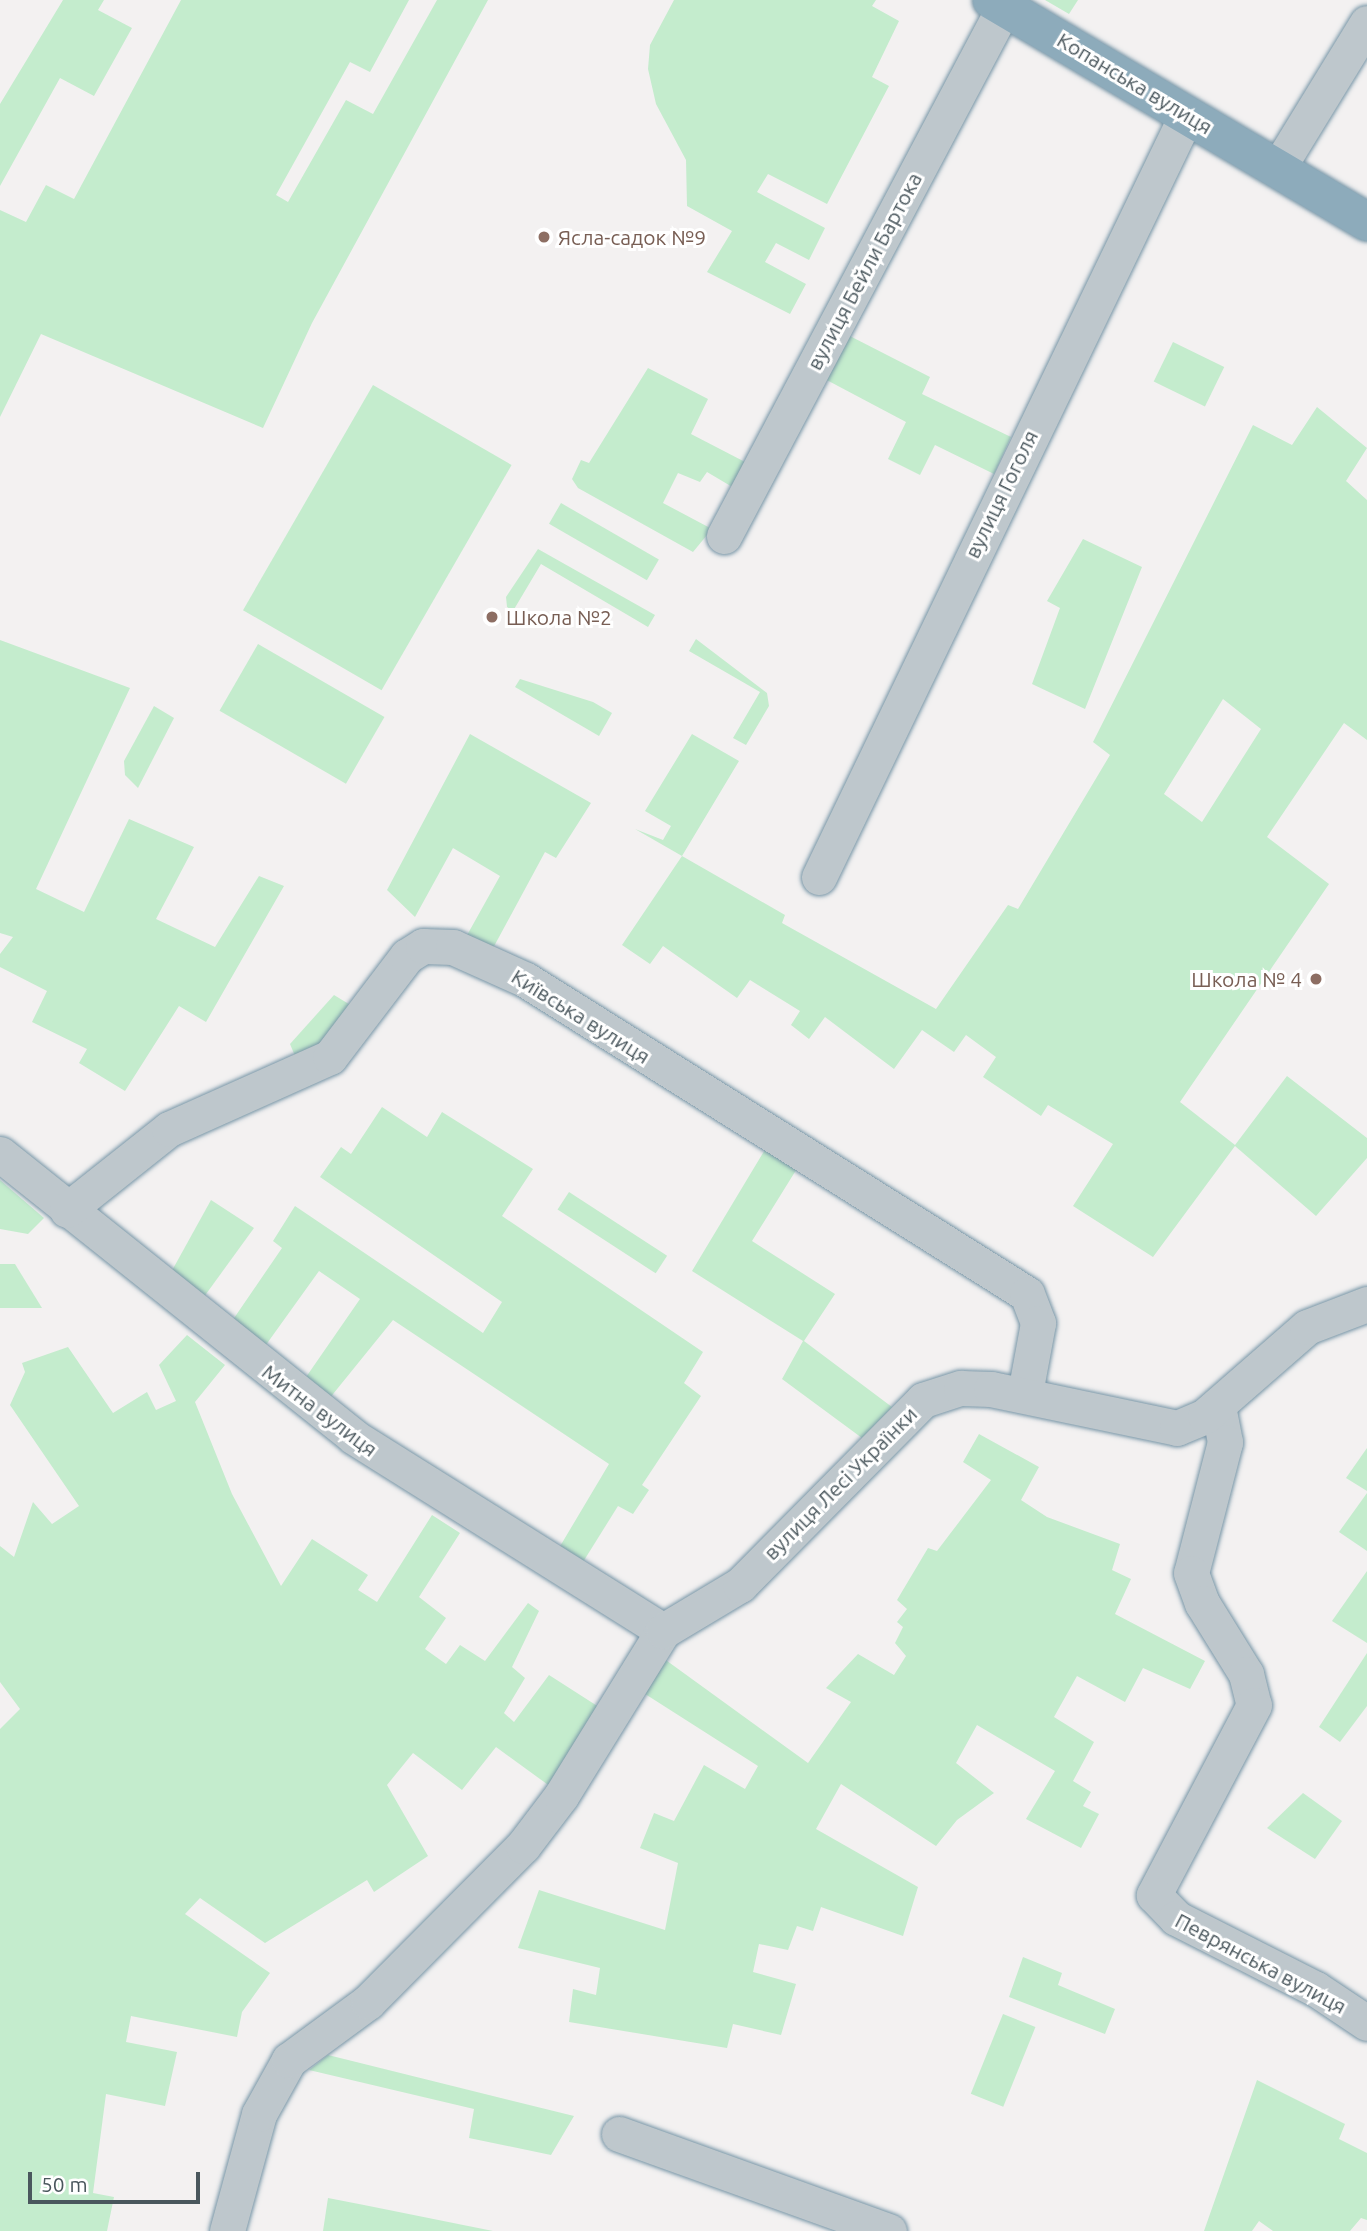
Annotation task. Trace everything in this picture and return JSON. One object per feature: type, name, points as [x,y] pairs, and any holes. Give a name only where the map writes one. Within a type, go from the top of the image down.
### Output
[{"type":"highway","name":"Копанська вулиця","points":[[998,3],[1278,168]]},
{"type":"highway","points":[[1278,168],[1367,222]]},
{"type":"highway","points":[[1278,168],[1367,238]]},
{"type":"street","name":"вулиця Бейли Бартока","points":[[724,536],[998,3]]},
{"type":"street","points":[[1278,168],[1367,23]]},
{"type":"street","name":"вулиця Гоголя","points":[[819,877],[1187,114]]},
{"type":"street","name":"Київська вулиця","points":[[67,1210],[169,1129],[330,1057],[407,956],[423,946],[453,947],[526,980],[1021,1288],[1038,1323],[1025,1393]]},
{"type":"street","name":"Митна вулиця","points":[[0,1154],[354,1437],[663,1631]]},
{"type":"street","name":"вулиця Лесі Українки","points":[[663,1631],[740,1585],[923,1399],[961,1388],[1025,1393],[1159,1428],[1194,1423],[1218,1406],[1307,1327],[1367,1304]]},
{"type":"street","name":"Певрянська вулиця","points":[[1218,1406],[1225,1443],[1191,1573],[1202,1603],[1246,1674],[1254,1705],[1154,1895],[1176,1918],[1316,1989],[1367,2022]]},
{"type":"street","points":[[227,2231],[259,2114],[277,2074],[368,2002],[515,1854],[561,1796],[663,1631]]},
{"type":"street","points":[[618,2134],[889,2231]]},
{"type":"green space","points":[[63,0],[104,0],[98,10],[132,28],[94,96],[60,78],[0,186],[0,104]]},
{"type":"green space","points":[[181,0],[409,0],[370,72],[350,62],[276,195],[288,202],[346,100],[373,114],[437,0],[488,0],[312,323],[263,428],[41,334],[0,417],[0,210],[26,222],[46,185],[74,199]]},
{"type":"green space","points":[[674,0],[876,0],[872,6],[899,21],[872,77],[889,86],[827,204],[768,174],[757,192],[825,228],[809,260],[776,243],[765,262],[806,284],[790,314],[707,272],[732,231],[687,206],[686,160],[656,104],[648,69],[650,45]]},
{"type":"green space","points":[[1045,0],[1078,0],[1069,14]]},
{"type":"green space","points":[[844,333],[930,377],[922,394],[1011,437],[994,474],[935,445],[920,475],[888,459],[906,422],[821,377]]},
{"type":"green space","points":[[1173,342],[1224,367],[1205,407],[1154,382]]},
{"type":"green space","points":[[648,368],[708,399],[691,434],[747,463],[734,488],[707,472],[700,482],[678,473],[663,503],[712,529],[693,552],[578,488],[572,479],[581,460],[589,463]]},
{"type":"green space","points":[[373,385],[512,465],[382,690],[243,610]]},
{"type":"green space","points":[[1317,407],[1367,448],[1346,481],[1367,500],[1367,740],[1344,723],[1267,837],[1329,884],[1180,1102],[1235,1145],[1287,1076],[1367,1138],[1367,1158],[1316,1216],[1235,1146],[1153,1257],[1073,1206],[1113,1144],[1048,1105],[1041,1116],[983,1077],[996,1057],[966,1035],[954,1052],[922,1030],[894,1069],[825,1017],[809,1039],[791,1025],[800,1011],[750,980],[737,998],[663,946],[650,964],[622,945],[682,856],[785,915],[782,923],[936,1009],[1008,905],[1018,909],[1110,755],[1093,742],[1253,425],[1292,445]],"holes":[[[1223,699],[1261,729],[1202,822],[1164,794]]]},
{"type":"green space","points":[[561,503],[659,560],[647,580],[549,524]]},
{"type":"green space","points":[[1083,539],[1142,567],[1085,709],[1032,684],[1060,608],[1047,601]]},
{"type":"green space","points":[[538,549],[655,615],[648,627],[541,564],[513,611],[507,607],[506,597]]},
{"type":"green space","points":[[696,639],[767,693],[769,706],[746,745],[733,738],[760,692],[689,651]]},
{"type":"green space","points":[[0,640],[130,688],[36,889],[84,912],[129,819],[194,847],[156,919],[215,947],[259,876],[284,886],[206,1022],[179,1006],[125,1091],[79,1063],[87,1049],[32,1022],[47,991],[0,967],[0,954],[13,937],[0,933]]},
{"type":"green space","points":[[258,644],[384,717],[346,784],[220,711]]},
{"type":"green space","points":[[520,679],[593,702],[612,713],[599,736],[515,687]]},
{"type":"green space","points":[[154,706],[174,718],[138,788],[125,775],[124,761]]},
{"type":"green space","points":[[470,734],[591,803],[556,858],[545,852],[492,950],[466,937],[500,876],[453,848],[415,917],[387,890]]},
{"type":"green space","points":[[692,734],[739,761],[682,856],[635,829],[663,840],[671,826],[645,811]]},
{"type":"green space","points":[[334,995],[357,1009],[298,1063],[290,1044]]},
{"type":"green space","points":[[382,1107],[427,1137],[442,1112],[533,1169],[502,1216],[703,1352],[684,1383],[701,1396],[642,1485],[649,1490],[633,1514],[618,1506],[583,1562],[559,1548],[609,1464],[393,1320],[329,1399],[304,1380],[360,1299],[319,1271],[263,1349],[230,1324],[282,1248],[273,1241],[295,1206],[483,1333],[502,1302],[320,1177],[341,1147],[351,1154]]},
{"type":"green space","points":[[766,1148],[798,1167],[752,1241],[835,1294],[804,1341],[892,1407],[862,1438],[782,1379],[803,1341],[692,1271]]},
{"type":"green space","points":[[0,1180],[44,1218],[28,1234],[0,1229]]},
{"type":"green space","points":[[569,1192],[667,1256],[656,1273],[558,1210]]},
{"type":"green space","points":[[211,1200],[254,1228],[201,1301],[169,1276]]},
{"type":"green space","points":[[0,1264],[15,1264],[42,1308],[0,1308]]},
{"type":"green space","points":[[187,1335],[225,1365],[195,1402],[232,1494],[281,1586],[312,1539],[368,1575],[358,1590],[377,1602],[432,1515],[460,1533],[419,1597],[446,1618],[425,1649],[446,1664],[460,1645],[485,1661],[528,1603],[539,1611],[512,1667],[525,1678],[504,1713],[514,1722],[549,1675],[602,1709],[551,1787],[496,1747],[462,1790],[413,1753],[387,1785],[428,1856],[374,1892],[367,1880],[265,1943],[200,1898],[185,1914],[270,1973],[242,2012],[237,2037],[131,2016],[126,2042],[177,2052],[165,2106],[106,2094],[93,2193],[114,2197],[107,2231],[0,2231],[0,1729],[20,1709],[0,1682],[0,1546],[14,1557],[33,1502],[52,1524],[79,1506],[10,1405],[25,1372],[22,1363],[68,1347],[113,1413],[147,1392],[156,1410],[176,1401],[159,1365]]},
{"type":"green space","points":[[979,1434],[1039,1467],[1021,1500],[1047,1517],[1120,1544],[1112,1570],[1131,1579],[1115,1614],[1205,1661],[1190,1689],[1143,1668],[1125,1702],[1077,1676],[1054,1717],[1094,1742],[1073,1781],[1091,1792],[1083,1806],[1099,1814],[1081,1848],[1026,1819],[1055,1771],[977,1725],[956,1763],[994,1793],[957,1820],[936,1846],[841,1784],[816,1829],[918,1887],[903,1936],[821,1907],[813,1931],[797,1926],[788,1950],[759,1944],[753,1972],[796,1984],[781,2035],[733,2024],[727,2048],[569,2022],[573,1989],[596,1995],[600,1968],[518,1948],[539,1890],[665,1930],[678,1863],[640,1848],[654,1813],[674,1821],[704,1765],[745,1789],[758,1766],[642,1692],[663,1658],[808,1763],[851,1702],[826,1688],[858,1654],[894,1675],[906,1656],[895,1643],[903,1627],[897,1622],[907,1609],[897,1600],[928,1548],[937,1551],[991,1480],[963,1462]]},
{"type":"green space","points":[[1367,1448],[1367,1491],[1346,1478]]},
{"type":"green space","points":[[1367,1493],[1367,1551],[1339,1532]]},
{"type":"green space","points":[[1367,1571],[1367,1643],[1332,1621]]},
{"type":"green space","points":[[1367,1653],[1367,1706],[1340,1742],[1319,1727]]},
{"type":"green space","points":[[1303,1793],[1342,1821],[1315,1859],[1267,1828]]},
{"type":"green space","points":[[1023,1957],[1062,1973],[1058,1985],[1115,2009],[1105,2034],[1009,1997]]},
{"type":"green space","points":[[1003,2014],[1035,2027],[1003,2107],[971,2094]]},
{"type":"green space","points":[[328,2055],[574,2116],[551,2155],[469,2138],[474,2109],[309,2070]]},
{"type":"green space","points":[[1257,2080],[1345,2124],[1339,2139],[1367,2153],[1367,2220],[1361,2218],[1350,2231],[1273,2231],[1259,2221],[1252,2231],[1204,2231]]},
{"type":"green space","points":[[328,2198],[364,2205],[493,2231],[323,2231]]},
{"type":"place","name":"Ясла-садок №9","points":[[544,237]]},
{"type":"place","name":"Школа №2","points":[[492,617]]},
{"type":"place","name":"Школа № 4","points":[[1316,979]]}]
